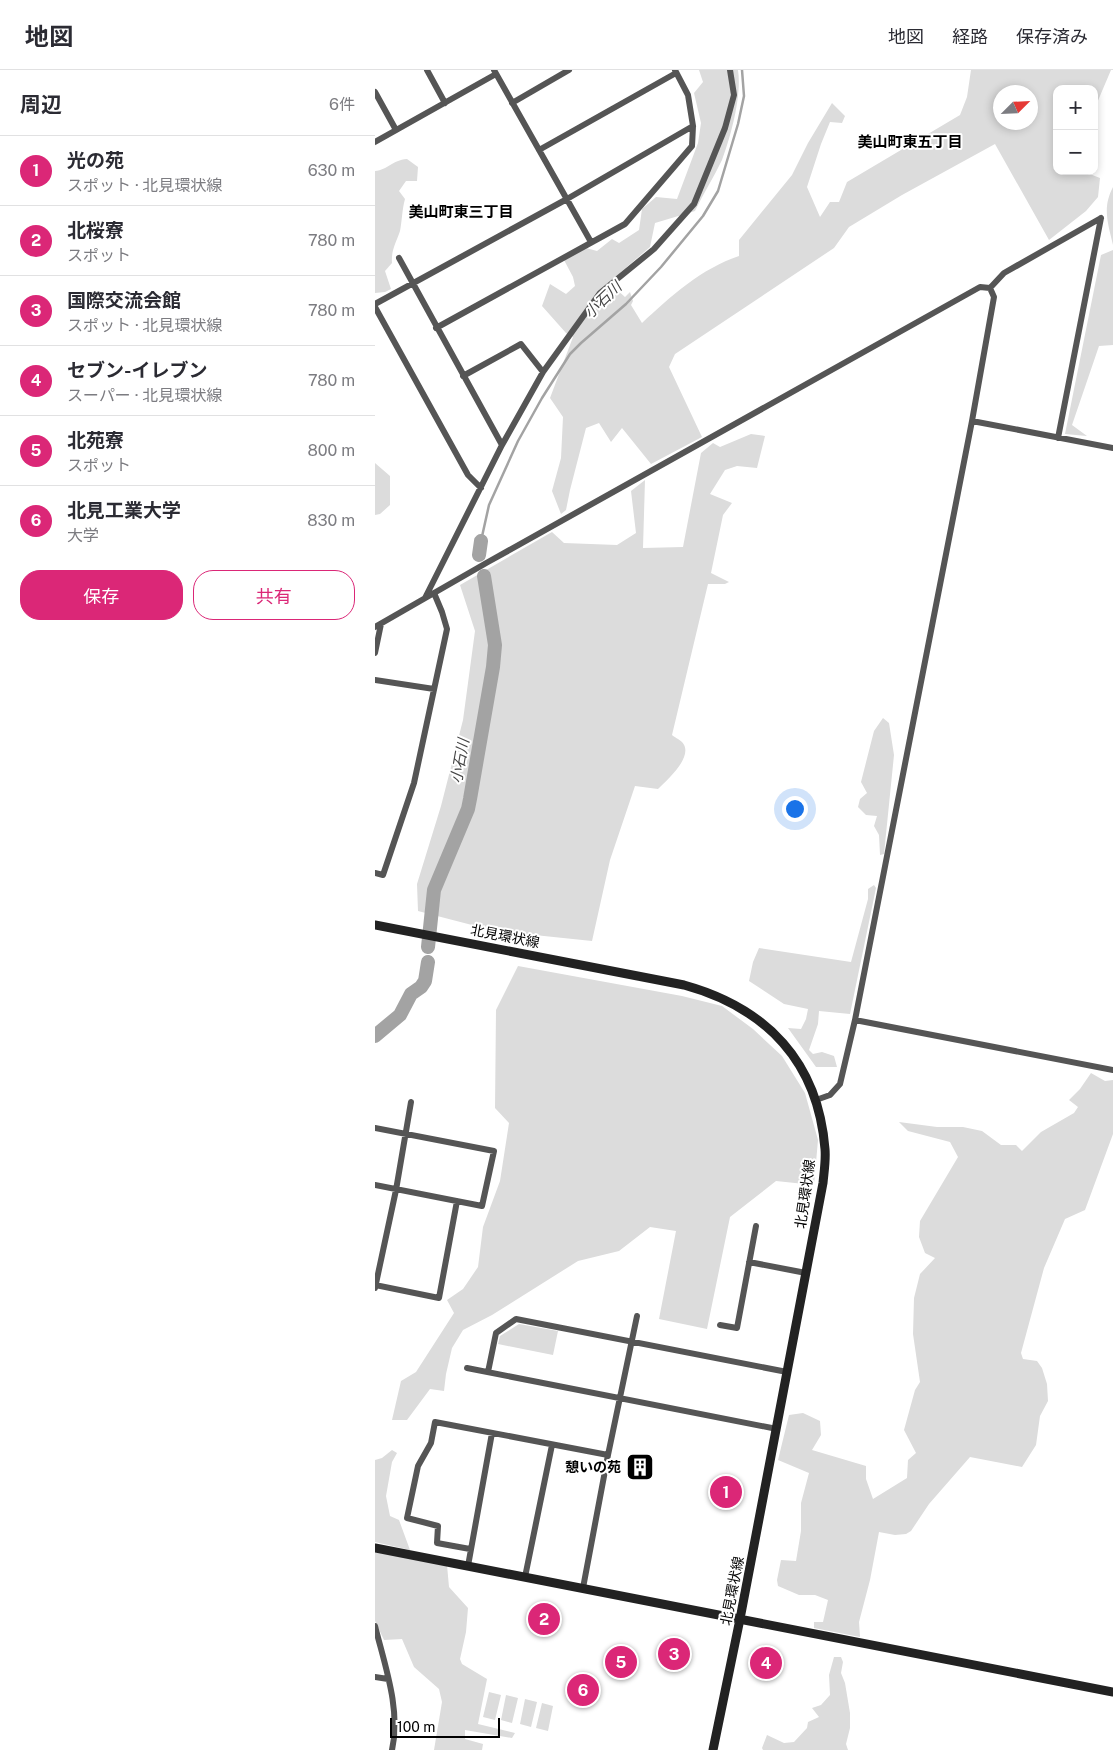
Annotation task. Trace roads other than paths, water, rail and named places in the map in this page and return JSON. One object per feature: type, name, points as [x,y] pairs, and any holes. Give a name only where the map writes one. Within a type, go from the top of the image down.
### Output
[{"type":"main road","name":"北見環状線","points":[[377,926],[684,985],[709,992],[732,1003],[759,1020],[780,1039],[801,1069],[816,1100],[822,1122],[824,1141],[823,1183],[777,1429],[713,1750]]},
{"type":"main road","points":[[375,1548],[1113,1692]]},
{"type":"street","points":[[427,70],[445,103]]},
{"type":"street","points":[[512,103],[569,70]]},
{"type":"street","points":[[425,599],[502,445],[543,372],[600,293],[654,249],[694,204],[725,128],[734,94],[730,70]]},
{"type":"street","points":[[436,328],[625,224],[692,146],[693,126],[688,95],[675,71],[539,150]]},
{"type":"street","points":[[375,142],[445,103],[495,72],[591,242]]},
{"type":"street","points":[[375,92],[396,130]]},
{"type":"street","points":[[481,488],[468,475],[375,306],[693,126]]},
{"type":"street","points":[[990,288],[1004,273],[1101,218],[1058,438]]},
{"type":"street","points":[[399,258],[412,285],[502,445]]},
{"type":"street","points":[[375,652],[378,626],[980,287],[990,288]]},
{"type":"street","points":[[816,1100],[830,1095],[840,1084],[855,1020],[972,421],[994,297],[990,288]]},
{"type":"street","points":[[463,376],[521,344],[543,372]]},
{"type":"street","points":[[972,421],[1113,448]]},
{"type":"street","points":[[375,873],[383,875],[414,783],[447,629],[434,593]]},
{"type":"street","points":[[375,680],[433,689]]},
{"type":"street","points":[[855,1020],[1113,1070]]},
{"type":"street","points":[[411,1102],[396,1190],[375,1286],[439,1298],[457,1201]]},
{"type":"street","points":[[375,1128],[493,1151],[482,1206],[375,1185]]},
{"type":"street","points":[[720,1325],[737,1328],[756,1226]]},
{"type":"street","points":[[749,1262],[806,1273]]},
{"type":"street","points":[[583,1588],[637,1316]]},
{"type":"street","points":[[487,1372],[496,1333],[517,1319],[787,1372]]},
{"type":"street","points":[[467,1368],[777,1429]]},
{"type":"street","points":[[470,1549],[437,1543],[438,1526],[407,1518],[418,1466],[431,1443],[435,1422],[608,1455]]},
{"type":"street","points":[[468,1566],[493,1433]]},
{"type":"street","points":[[525,1577],[552,1445]]},
{"type":"street","points":[[375,1626],[393,1705],[396,1733],[392,1750]]},
{"type":"street","points":[[375,1677],[388,1680]]},
{"type":"waterway","name":"小石川","points":[[481,541],[489,505],[518,441],[570,354],[626,304],[661,267],[703,216],[718,191],[738,124],[744,96],[742,70]]},
{"type":"waterway","name":"小石川","points":[[479,555],[481,541]]},
{"type":"waterway","name":"小石川","points":[[428,947],[434,890],[468,809],[493,667],[495,645],[484,576]]},
{"type":"waterway","name":"小石川","points":[[375,1036],[400,1015],[411,994],[421,987],[425,981],[428,962]]},
{"type":"place","name":"憩いの苑","points":[[640,1467]]},
{"type":"place","name":"光の苑","points":[[726,1492]]},
{"type":"place","name":"北桜寮","points":[[544,1619]]},
{"type":"place","name":"国際交流会館","points":[[674,1654]]},
{"type":"place","name":"北苑寮","points":[[621,1662]]},
{"type":"place","name":"セブン-イレブン","points":[[766,1663]]},
{"type":"place","name":"北見工業大学","points":[[583,1690]]},
{"type":"district","name":"美山町東五丁目","points":[[910,142]]},
{"type":"district","name":"美山町東三丁目","points":[[461,212]]}]
